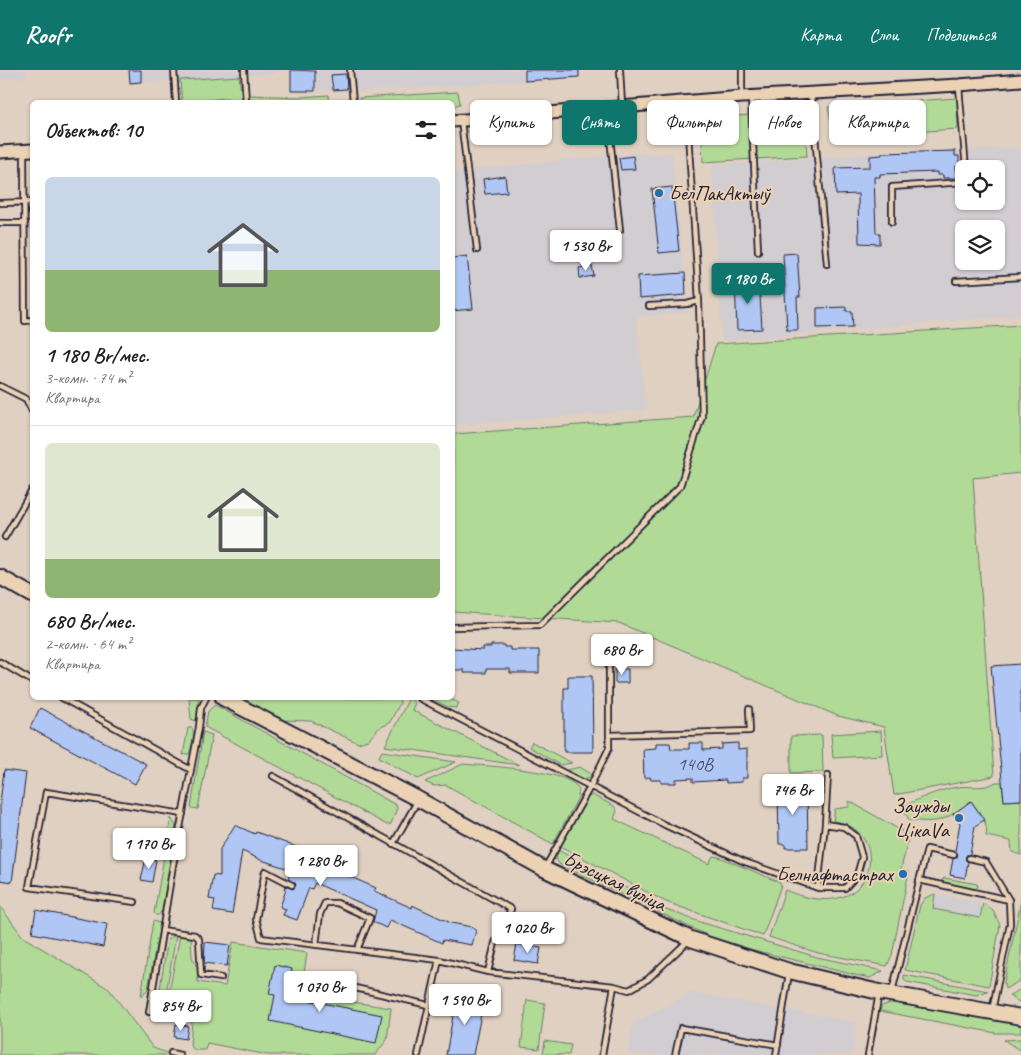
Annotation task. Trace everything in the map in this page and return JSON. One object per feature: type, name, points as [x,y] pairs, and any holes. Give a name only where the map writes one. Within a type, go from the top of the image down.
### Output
[{"type":"main road","points":[[0,577],[30,595]]},
{"type":"main road","name":"Брэсцкая вуліца","points":[[227,700],[418,799],[544,869],[691,939],[789,972],[885,993],[1021,1017]]},
{"type":"street","points":[[710,100],[1021,80]]},
{"type":"street","points":[[457,120],[562,112]]},
{"type":"street","points":[[0,152],[28,150]]},
{"type":"lane","points":[[174,70],[176,100]]},
{"type":"lane","points":[[244,70],[246,100]]},
{"type":"lane","points":[[350,70],[353,100]]},
{"type":"lane","points":[[620,70],[622,100]]},
{"type":"lane","points":[[742,70],[746,97],[758,251]]},
{"type":"lane","points":[[959,85],[965,160]]},
{"type":"lane","points":[[811,93],[827,264]]},
{"type":"lane","points":[[457,120],[477,250]]},
{"type":"lane","points":[[611,145],[620,230]]},
{"type":"lane","points":[[455,627],[540,625],[680,486],[702,416],[699,300],[689,145]]},
{"type":"lane","points":[[28,150],[25,202],[25,321],[30,320]]},
{"type":"lane","points":[[892,222],[892,187],[955,183]]},
{"type":"lane","points":[[0,203],[30,202]]},
{"type":"lane","points":[[0,223],[25,223]]},
{"type":"lane","points":[[956,281],[1021,277]]},
{"type":"lane","points":[[650,306],[687,304],[699,300]]},
{"type":"lane","points":[[0,386],[26,399],[30,407]]},
{"type":"lane","points":[[5,537],[30,493]]},
{"type":"lane","points":[[544,869],[590,787],[609,748],[609,648]]},
{"type":"lane","points":[[0,662],[30,680]]},
{"type":"lane","points":[[66,700],[190,770]]},
{"type":"lane","points":[[149,1012],[201,708],[205,700]]},
{"type":"lane","points":[[423,700],[664,825],[736,858],[818,888],[846,888],[857,876],[862,857],[856,836],[844,827],[825,824]]},
{"type":"lane","points":[[609,735],[750,731],[749,709]]},
{"type":"lane","points":[[818,888],[828,775]]},
{"type":"lane","points":[[273,776],[511,909],[494,943],[488,972]]},
{"type":"lane","points":[[136,902],[29,887],[46,792],[183,814]]},
{"type":"lane","points":[[393,844],[418,799]]},
{"type":"lane","points":[[868,1055],[927,849],[954,855]]},
{"type":"lane","points":[[969,858],[986,862],[1009,900],[1010,924],[992,1012]]},
{"type":"lane","points":[[292,885],[265,871],[256,919],[261,938],[438,960],[488,972],[614,986],[629,990],[648,979],[691,939]]},
{"type":"lane","points":[[919,880],[1009,900]]},
{"type":"lane","points":[[316,945],[320,914],[325,903],[337,903],[370,918],[357,950]]},
{"type":"lane","points":[[162,930],[195,935],[199,939],[201,975],[221,978]]},
{"type":"lane","points":[[418,1055],[438,960]]},
{"type":"lane","points":[[776,1055],[789,972]]},
{"type":"lane","points":[[321,980],[428,1005]]},
{"type":"lane","points":[[602,1055],[614,986]]},
{"type":"lane","points":[[675,1055],[681,1028],[778,1046]]},
{"type":"lane","points":[[171,1053],[180,1055]]},
{"type":"shaded area","points":[[0,70],[27,70],[27,77],[0,79]]},
{"type":"shaded area","points":[[129,70],[291,70],[269,74],[130,83]]},
{"type":"shaded area","points":[[291,70],[572,70],[570,78],[358,92],[358,89],[291,91]]},
{"type":"shaded area","points":[[1021,148],[1021,315],[722,341],[712,165],[882,153]]},
{"type":"shaded area","points":[[672,153],[687,313],[636,317],[646,410],[455,425],[455,172],[612,155]]},
{"type":"shaded area","points":[[935,894],[983,903],[980,918],[932,909]]},
{"type":"shaded area","points":[[691,993],[857,1022],[852,1055],[628,1055],[633,1023]]},
{"type":"green space","points":[[239,76],[242,100],[228,100],[228,98],[182,100],[180,80]]},
{"type":"green space","points":[[458,92],[460,104],[455,105],[455,100],[360,100],[359,98]]},
{"type":"green space","points":[[249,95],[300,97],[329,95],[329,100],[250,100]]},
{"type":"green space","points":[[957,98],[958,129],[926,131],[926,100]]},
{"type":"green space","points":[[749,115],[749,145],[806,145],[807,156],[703,162],[702,145],[739,145],[739,116]]},
{"type":"green space","points":[[1021,325],[1021,473],[973,478],[994,776],[894,795],[884,727],[838,716],[619,623],[455,612],[455,434],[693,417],[716,344]]},
{"type":"green space","points":[[189,700],[199,700],[196,721],[191,719]]},
{"type":"green space","points":[[242,700],[399,700],[400,703],[390,722],[379,728],[368,740],[358,743],[311,721],[281,720]]},
{"type":"green space","points":[[408,700],[411,700],[415,703],[412,710],[519,765],[385,746]]},
{"type":"green space","points":[[433,700],[452,700],[459,703],[456,708],[448,707]]},
{"type":"green space","points":[[215,705],[396,805],[397,808],[391,824],[387,825],[205,727],[208,711]]},
{"type":"green space","points":[[188,728],[192,728],[193,741],[189,754],[183,755]]},
{"type":"green space","points":[[881,731],[882,755],[833,758],[831,734]]},
{"type":"green space","points":[[203,732],[212,735],[198,809],[191,808]]},
{"type":"green space","points":[[822,735],[823,772],[791,773],[791,736]]},
{"type":"green space","points":[[532,742],[572,763],[560,765],[529,747]]},
{"type":"green space","points":[[382,751],[456,762],[418,779],[379,757]]},
{"type":"green space","points":[[463,764],[544,773],[561,777],[573,783],[579,790],[578,798],[553,844],[446,785],[434,786],[425,782]]},
{"type":"green space","points":[[580,767],[591,774],[590,777],[584,779],[567,770]]},
{"type":"green space","points":[[1002,782],[1004,801],[1021,800],[1021,855],[1012,852],[1011,841],[986,836],[985,822],[971,801],[955,813],[936,821],[909,820],[902,807],[943,790],[958,787],[982,787]]},
{"type":"green space","points":[[592,795],[614,806],[617,811],[614,819],[709,864],[713,856],[719,857],[779,882],[781,885],[763,936],[666,902],[560,846],[588,797]]},
{"type":"green space","points":[[849,801],[909,835],[901,869],[909,871],[892,955],[887,966],[818,953],[769,937],[785,890],[817,899],[841,897],[858,888],[867,873],[869,856],[864,840],[852,827],[833,821],[835,809],[849,807]]},
{"type":"green space","points":[[171,818],[176,826],[162,911],[157,916],[154,913]]},
{"type":"green space","points":[[558,850],[664,909],[700,922],[817,957],[883,971],[870,978],[721,942],[559,864],[556,859]]},
{"type":"green space","points":[[944,878],[977,884],[978,887],[975,889],[944,883],[942,880]]},
{"type":"green space","points":[[935,894],[933,909],[980,918],[983,903],[993,911],[1000,925],[989,986],[905,970],[920,905],[925,898]]},
{"type":"green space","points":[[1021,901],[1021,980],[1005,989],[1004,982]]},
{"type":"green space","points":[[0,906],[23,937],[109,989],[153,1048],[173,1055],[0,1055]]},
{"type":"green space","points":[[153,921],[160,923],[148,989],[141,996]]},
{"type":"green space","points":[[176,935],[165,999],[159,995],[168,939]]},
{"type":"green space","points":[[180,935],[191,938],[192,957],[197,967],[198,982],[225,986],[233,942],[307,953],[301,994],[391,1008],[387,1040],[375,1055],[268,1055],[207,1043],[205,1050],[195,1050],[190,1046],[192,1021],[164,1018]]},
{"type":"green space","points":[[904,975],[988,991],[976,995],[907,982],[904,980]]},
{"type":"green space","points":[[1021,989],[1021,1003],[1009,996]]},
{"type":"green space","points":[[527,1000],[545,1003],[539,1049],[521,1047]]},
{"type":"green space","points":[[893,1002],[1021,1023],[1021,1033],[996,1033],[880,1011],[882,1006]]},
{"type":"green space","points":[[1021,1039],[1021,1051],[1004,1040]]},
{"type":"green space","points":[[545,1041],[571,1045],[569,1055],[543,1054]]},
{"type":"building","points":[[129,70],[141,70],[141,82],[130,83]]},
{"type":"building","points":[[291,70],[315,71],[315,91],[291,91]]},
{"type":"building","points":[[525,70],[579,70],[579,77],[525,81]]},
{"type":"building","points":[[346,74],[347,89],[333,90],[331,75]]},
{"type":"building","points":[[955,151],[955,156],[959,156],[959,160],[955,160],[955,178],[943,178],[943,175],[937,175],[937,172],[880,174],[880,177],[874,177],[876,233],[880,233],[880,244],[859,243],[858,194],[836,195],[835,168],[870,167],[870,156],[882,155],[882,153]]},
{"type":"building","points":[[633,156],[635,169],[621,170],[619,158]]},
{"type":"building","points":[[505,176],[507,192],[485,194],[483,179]]},
{"type":"building","points":[[672,187],[679,251],[659,253],[652,189]]},
{"type":"building","points":[[797,253],[800,297],[797,297],[798,330],[787,330],[783,254]]},
{"type":"building","points":[[467,256],[473,309],[455,311],[455,258]]},
{"type":"building","points":[[592,266],[594,276],[580,278],[579,268]]},
{"type":"building","points":[[685,273],[686,295],[639,299],[638,276]]},
{"type":"building","points":[[759,279],[762,329],[737,330],[735,280]]},
{"type":"building","points":[[846,307],[846,311],[852,311],[853,327],[817,328],[817,308]]},
{"type":"building","points":[[491,645],[504,645],[504,647],[510,647],[510,650],[539,650],[539,673],[510,673],[510,669],[486,669],[486,673],[464,673],[464,670],[455,670],[455,648],[483,650],[483,647],[491,647]]},
{"type":"building","points":[[1021,664],[1021,800],[1004,801],[991,666]]},
{"type":"building","points":[[615,669],[628,669],[628,683],[615,683]]},
{"type":"building","points":[[568,676],[592,676],[593,752],[564,752],[564,688],[568,688]]},
{"type":"building","points":[[40,708],[146,764],[135,784],[30,728]]},
{"type":"building","points":[[656,743],[670,743],[671,749],[689,749],[689,743],[703,743],[703,750],[722,749],[722,744],[738,743],[738,750],[747,749],[747,778],[742,778],[742,782],[726,783],[726,780],[693,782],[693,778],[676,779],[676,783],[661,783],[661,780],[651,780],[650,777],[644,778],[643,749],[656,748]]},
{"type":"building","points":[[4,770],[26,773],[12,882],[0,880],[0,803]]},
{"type":"building","points":[[784,784],[807,784],[808,848],[785,848],[785,844],[779,844],[778,790],[784,790]]},
{"type":"building","points":[[971,801],[984,820],[975,826],[970,854],[965,858],[968,862],[965,878],[950,875],[953,859],[958,855],[955,851],[960,823],[953,814]]},
{"type":"building","points":[[235,825],[255,834],[256,832],[299,848],[297,853],[376,888],[374,891],[412,908],[412,905],[451,923],[472,927],[476,931],[472,945],[443,940],[442,943],[390,920],[386,928],[373,922],[376,910],[315,883],[312,889],[309,888],[297,920],[283,915],[286,909],[280,907],[286,890],[284,890],[285,886],[293,889],[296,885],[288,879],[292,870],[261,860],[242,851],[232,914],[213,911],[215,900],[209,899],[213,875],[220,876],[220,849]]},
{"type":"building","points":[[146,858],[156,860],[152,882],[141,880]]},
{"type":"building","points":[[36,910],[107,924],[103,947],[32,933]]},
{"type":"building","points":[[205,942],[230,945],[227,966],[204,963]]},
{"type":"building","points":[[517,944],[541,948],[538,964],[514,960]]},
{"type":"building","points":[[275,965],[292,969],[287,996],[382,1015],[376,1043],[270,1021],[275,995],[269,994]]},
{"type":"building","points":[[457,994],[484,999],[473,1055],[446,1055]]},
{"type":"building","points":[[176,1024],[188,1026],[186,1039],[174,1037]]},
{"type":"place","name":"БелПакАктыў","points":[[659,193]]},
{"type":"place","name":"Заужды ЦікаVа","points":[[959,818]]},
{"type":"place","name":"Белнафтастрах","points":[[903,874]]}]
